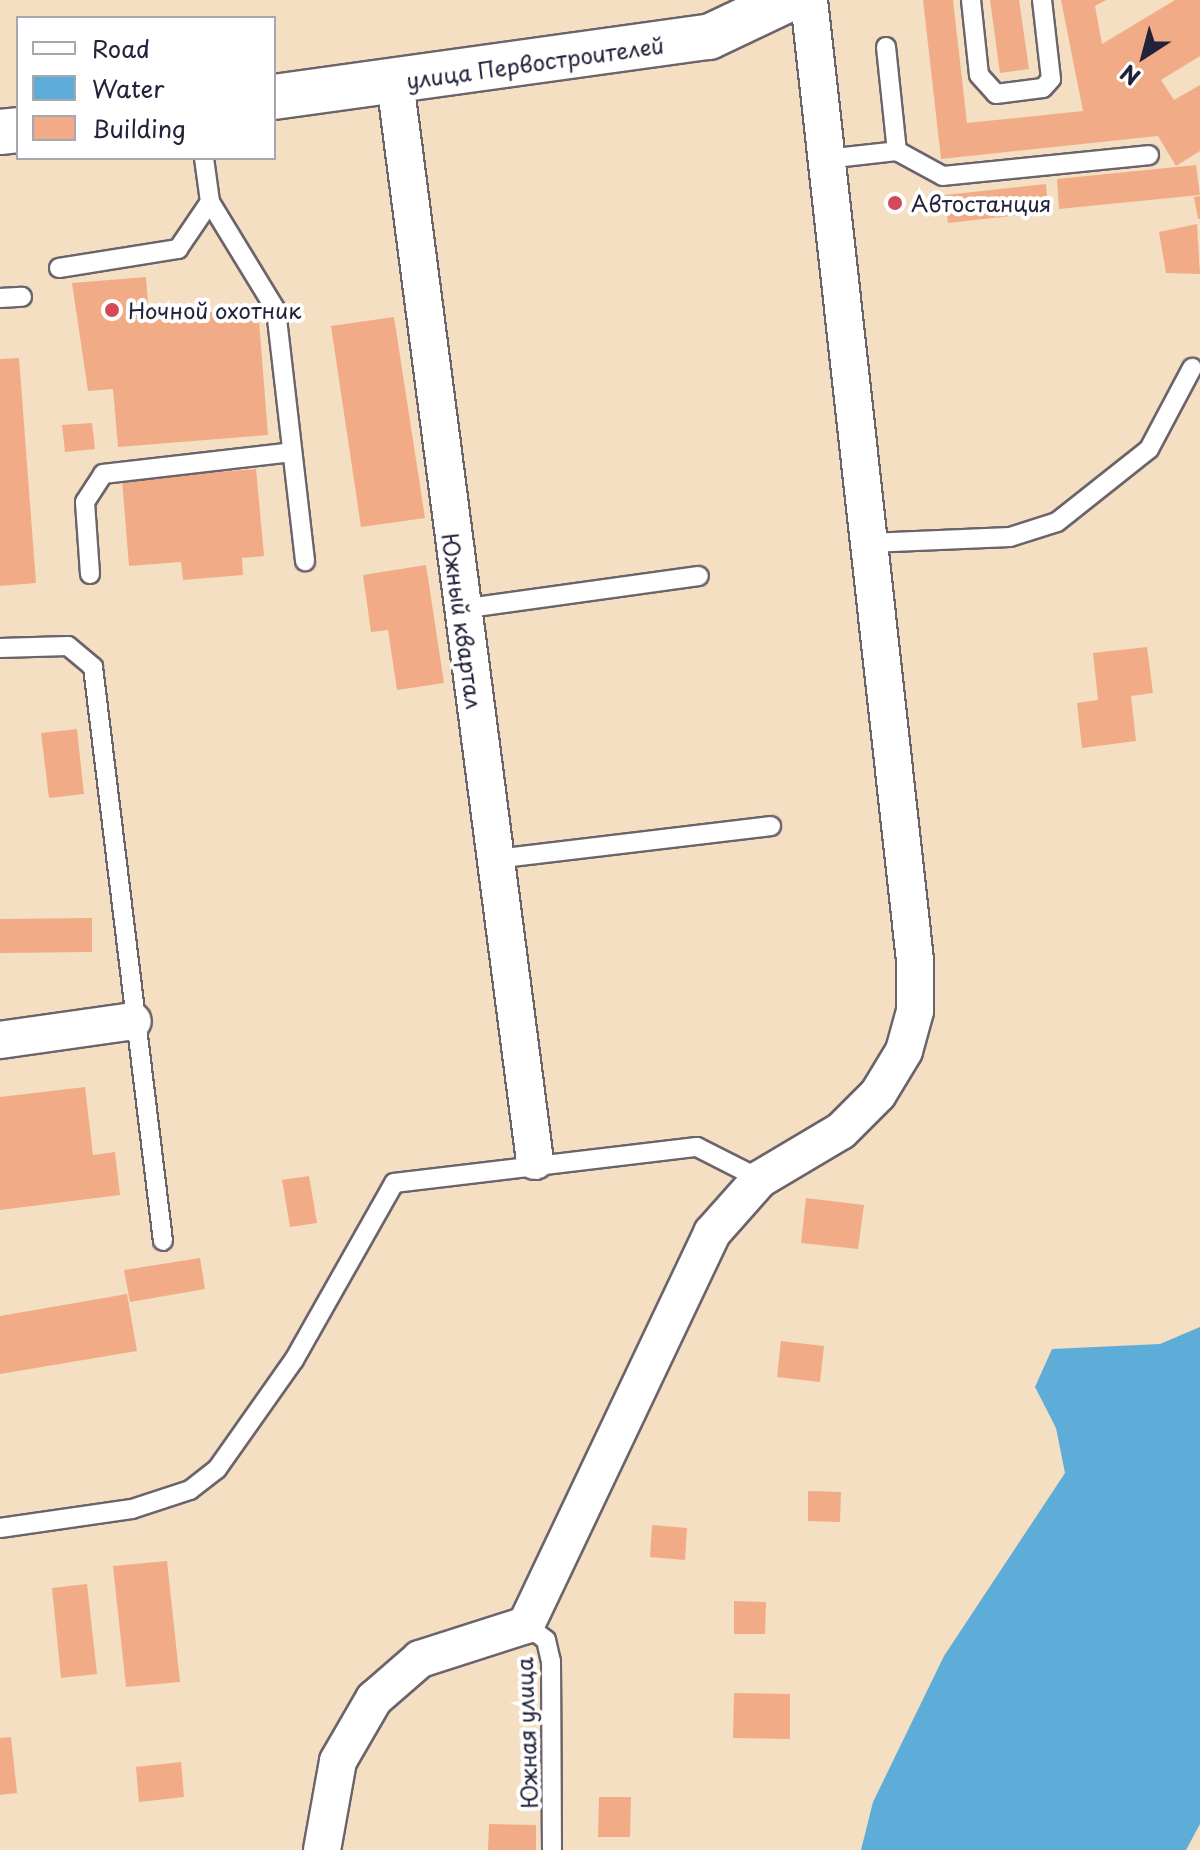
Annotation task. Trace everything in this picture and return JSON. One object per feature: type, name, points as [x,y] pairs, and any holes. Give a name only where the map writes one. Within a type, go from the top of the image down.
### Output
[{"type":"street","name":"улица Первостроителей","points":[[276,97],[709,37],[787,0]]},
{"type":"street","points":[[322,1850],[338,1761],[374,1699],[420,1659],[526,1625],[712,1233],[760,1179],[841,1131],[878,1094],[904,1051],[915,1011],[869,543],[809,0]]},
{"type":"street","name":"Южный квартал","points":[[395,82],[535,1161]]},
{"type":"street","points":[[0,1040],[133,1021]]},
{"type":"lane","points":[[971,0],[979,75],[996,94],[1043,88],[1051,79],[1042,0]]},
{"type":"lane","points":[[886,47],[897,151]]},
{"type":"lane","points":[[826,159],[897,151],[943,176],[1149,155]]},
{"type":"lane","points":[[204,160],[210,202],[270,291],[305,561]]},
{"type":"lane","points":[[59,268],[178,249],[210,202]]},
{"type":"lane","points":[[0,298],[22,297]]},
{"type":"lane","points":[[869,543],[1010,537],[1057,522],[1149,449],[1192,368]]},
{"type":"lane","points":[[90,574],[85,502],[103,474],[292,452]]},
{"type":"lane","points":[[461,609],[699,576]]},
{"type":"lane","points":[[0,648],[68,646],[93,667],[133,1021],[163,1241]]},
{"type":"lane","points":[[495,859],[771,826]]},
{"type":"lane","points":[[0,1528],[132,1509],[190,1490],[217,1469],[255,1420],[394,1183],[535,1161],[697,1147],[721,1153],[760,1179]]},
{"type":"lane","name":"Южная улица","points":[[526,1625],[546,1640],[551,1661],[552,1850]]},
{"type":"water","points":[[1200,1327],[1200,1824],[1186,1850],[861,1850],[873,1802],[944,1656],[1065,1473],[1056,1428],[1035,1387],[1052,1349],[1160,1344]]},
{"type":"building","points":[[923,0],[953,0],[967,123],[1083,111],[1061,0],[1106,0],[1095,6],[1102,44],[1175,0],[1200,0],[1200,56],[1161,80],[1174,100],[1200,85],[1200,151],[1176,166],[1158,136],[941,159]]},
{"type":"building","points":[[990,0],[1019,0],[1029,69],[1000,73]]},
{"type":"building","points":[[1196,165],[1200,195],[1059,209],[1057,179]]},
{"type":"building","points":[[1046,184],[1048,212],[948,223],[945,195]]},
{"type":"building","points":[[1200,196],[1200,219],[1198,219],[1194,197]]},
{"type":"building","points":[[1197,224],[1200,274],[1166,273],[1159,232]]},
{"type":"building","points":[[146,277],[149,317],[258,308],[268,435],[118,447],[113,389],[88,391],[72,283]]},
{"type":"building","points":[[394,317],[425,518],[361,527],[331,326]]},
{"type":"building","points":[[19,358],[36,583],[0,586],[0,359]]},
{"type":"building","points":[[92,423],[95,449],[65,452],[62,425]]},
{"type":"building","points":[[256,469],[264,556],[242,558],[243,575],[183,580],[181,562],[129,566],[122,480]]},
{"type":"building","points":[[426,565],[444,683],[397,690],[388,630],[371,632],[363,575]]},
{"type":"building","points":[[1147,647],[1153,693],[1131,696],[1136,741],[1082,748],[1077,703],[1098,700],[1093,653]]},
{"type":"building","points":[[77,729],[84,794],[49,798],[41,733]]},
{"type":"building","points":[[92,918],[92,952],[0,953],[0,919]]},
{"type":"building","points":[[85,1087],[93,1155],[115,1152],[120,1195],[0,1210],[0,1097]]},
{"type":"building","points":[[309,1176],[317,1223],[290,1227],[282,1180]]},
{"type":"building","points":[[806,1198],[864,1205],[858,1249],[801,1243]]},
{"type":"building","points":[[200,1258],[205,1289],[130,1302],[124,1270]]},
{"type":"building","points":[[127,1294],[137,1351],[0,1374],[0,1316]]},
{"type":"building","points":[[781,1341],[824,1346],[820,1382],[777,1377]]},
{"type":"building","points":[[808,1491],[841,1492],[840,1522],[808,1521]]},
{"type":"building","points":[[652,1525],[687,1528],[685,1560],[650,1557]]},
{"type":"building","points":[[167,1561],[180,1682],[126,1687],[113,1566]]},
{"type":"building","points":[[87,1584],[97,1674],[61,1678],[52,1588]]},
{"type":"building","points":[[734,1601],[766,1602],[765,1634],[734,1634]]},
{"type":"building","points":[[734,1693],[790,1694],[790,1739],[733,1738]]},
{"type":"building","points":[[11,1737],[17,1793],[0,1795],[0,1738]]},
{"type":"building","points":[[181,1762],[184,1797],[139,1802],[136,1767]]},
{"type":"building","points":[[599,1797],[631,1797],[630,1837],[598,1837]]},
{"type":"building","points":[[489,1824],[536,1825],[536,1850],[488,1850]]},
{"type":"place","name":"Автостанция","points":[[895,203]]},
{"type":"place","name":"Ночной охотник","points":[[112,310]]}]
